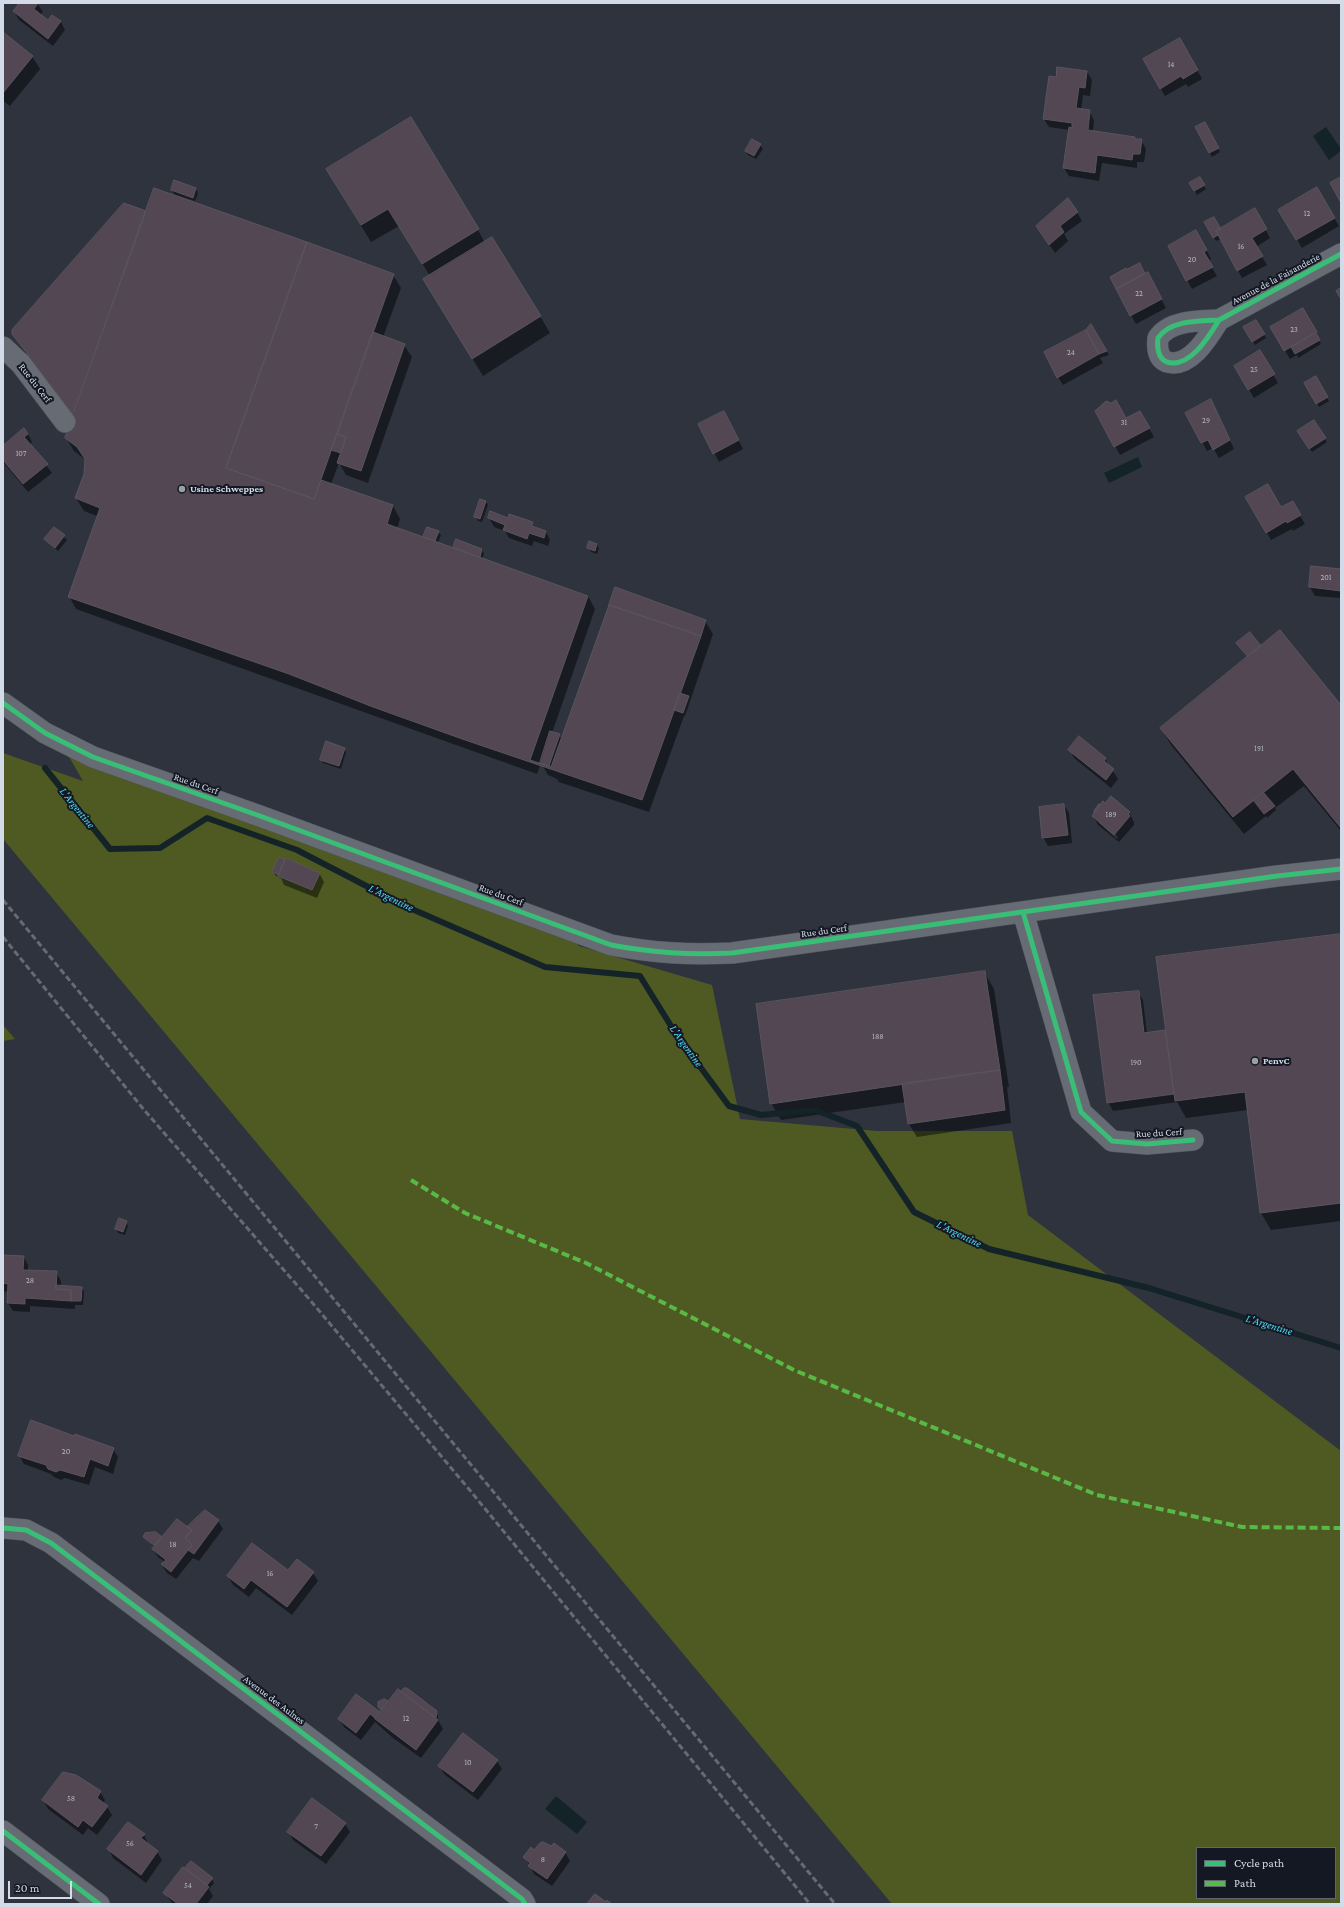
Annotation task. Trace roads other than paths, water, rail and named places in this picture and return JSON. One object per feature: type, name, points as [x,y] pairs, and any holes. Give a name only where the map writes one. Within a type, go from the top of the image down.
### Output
[{"type":"street","name":"Avenue de la Faisanderie","points":[[1219,320],[1341,254]]},
{"type":"street","name":"Rue du Cerf","points":[[3,347],[21,364],[65,422]]},
{"type":"street","name":"Rue du Cerf","points":[[3,703],[45,733],[93,757],[260,816],[611,945],[647,952],[694,955],[732,953],[1262,878],[1341,869]]},
{"type":"street","name":"Rue du Cerf","points":[[1023,912],[1082,1112],[1112,1142],[1147,1144],[1193,1140]]},
{"type":"street","name":"Avenue des Aulnes","points":[[3,1528],[26,1530],[51,1543],[522,1899],[525,1904]]},
{"type":"street","points":[[3,1831],[99,1904]]},
{"type":"waterway","name":"L'Argentine","points":[[45,768],[110,849],[160,848],[207,818],[297,850],[405,906],[545,967],[640,976],[676,1034],[729,1106],[761,1115],[815,1110],[857,1126],[914,1212],[989,1249],[1149,1288],[1341,1348]]},
{"type":"railway","points":[[3,900],[835,1904]]},
{"type":"railway","points":[[3,937],[145,1111],[310,1300],[468,1488],[810,1904]]},
{"type":"place","name":"Usine Schweppes","points":[[182,489]]},
{"type":"place","name":"PenvC","points":[[1255,1061]]}]
